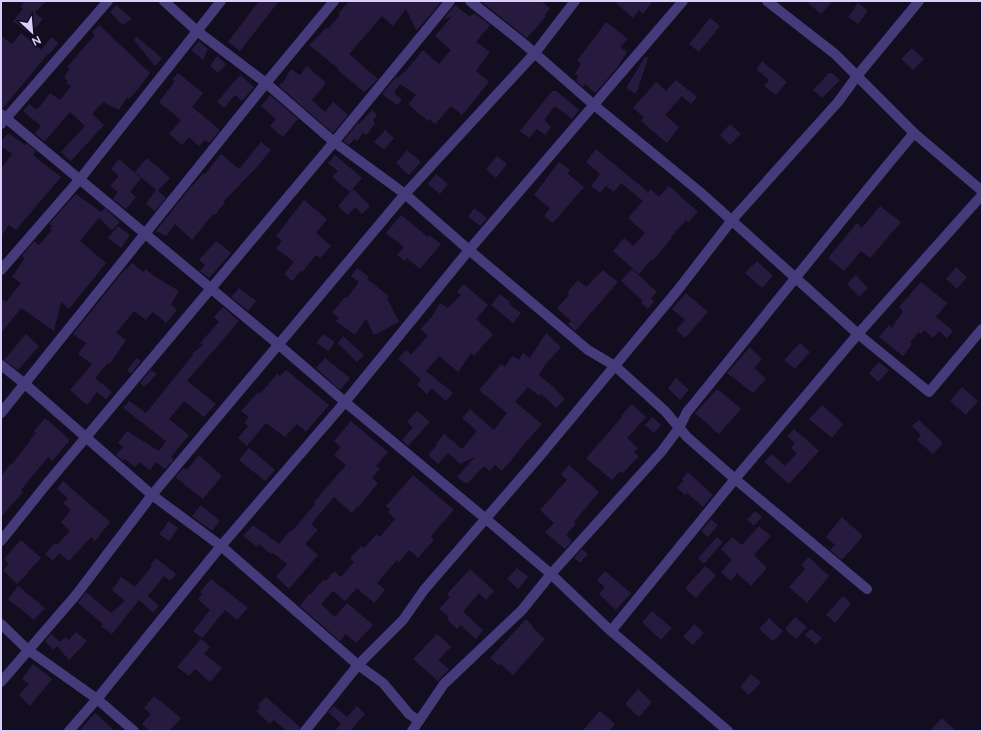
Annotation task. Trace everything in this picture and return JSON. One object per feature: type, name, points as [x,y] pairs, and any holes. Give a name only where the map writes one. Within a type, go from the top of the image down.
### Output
[{"type":"street","points":[[108,1],[3,119],[80,179],[279,345],[344,402],[486,519],[550,574],[611,631],[728,731]]},
{"type":"street","points":[[164,1],[197,30],[266,83],[334,142],[405,194],[588,350],[614,366],[665,410],[687,437],[735,479],[867,588]]},
{"type":"street","points":[[1,270],[80,179],[221,1]]},
{"type":"street","points":[[1,413],[266,83],[334,1]]},
{"type":"street","points":[[1,541],[45,486],[87,438],[450,1]]},
{"type":"street","points":[[470,1],[535,53],[594,105],[732,220],[765,252],[858,334],[929,392],[982,330]]},
{"type":"street","points":[[1,682],[76,595],[152,495],[405,194],[535,53],[575,1]]},
{"type":"street","points":[[69,731],[97,699],[221,546],[344,402],[469,250],[683,1]]},
{"type":"street","points":[[767,1],[835,54],[914,133],[982,191]]},
{"type":"street","points":[[305,731],[358,665],[403,620],[424,590],[486,519],[677,291],[732,220],[838,102],[857,76],[919,1]]},
{"type":"street","points":[[412,731],[444,684],[522,610],[550,574],[662,451],[679,428],[687,412],[796,278],[843,217],[914,133]]},
{"type":"street","points":[[611,631],[735,479],[858,334],[982,195]]},
{"type":"street","points":[[1,365],[25,384],[152,495],[221,546],[358,665],[383,683],[409,714],[419,721]]},
{"type":"street","points":[[1,624],[28,650],[97,699],[134,731]]},
{"type":"building","points":[[25,1],[46,1],[35,13],[43,19],[30,34],[13,21],[23,9],[20,7]]},
{"type":"building","points":[[259,1],[279,1],[240,51],[228,42]]},
{"type":"building","points":[[349,1],[442,1],[416,30],[406,9],[393,26],[382,16],[349,54],[378,79],[364,92],[338,70],[339,69],[309,45],[327,27],[328,29]]},
{"type":"building","points":[[485,1],[541,1],[550,8],[545,15],[546,16],[527,38],[483,3]]},
{"type":"building","points":[[614,1],[653,1],[643,14],[639,10],[633,18]]},
{"type":"building","points":[[806,1],[833,1],[821,14]]},
{"type":"building","points":[[858,3],[868,11],[858,24],[848,17]]},
{"type":"building","points":[[116,5],[132,19],[123,25],[110,12]]},
{"type":"building","points":[[455,5],[470,17],[474,13],[490,25],[476,42],[490,52],[476,71],[489,82],[462,115],[451,106],[435,124],[429,119],[428,121],[408,104],[416,95],[400,84],[394,93],[402,100],[397,105],[382,94],[397,76],[398,78],[404,71],[405,72],[423,50],[439,64],[451,50],[435,36],[452,16],[443,20]]},
{"type":"building","points":[[710,18],[720,26],[699,52],[689,44]]},
{"type":"building","points":[[606,22],[628,39],[620,47],[627,52],[617,68],[595,93],[585,84],[583,87],[576,80],[578,76],[575,74],[581,64],[577,61]]},
{"type":"building","points":[[99,25],[150,73],[129,99],[127,97],[119,110],[103,102],[92,114],[104,125],[71,161],[61,152],[85,126],[70,112],[44,141],[35,134],[41,126],[23,111],[29,104],[37,110],[50,93],[60,100],[71,86],[66,83],[68,81],[64,77],[70,69],[67,67],[95,35],[92,32]]},
{"type":"building","points":[[21,33],[47,55],[3,108],[1,108],[1,36],[12,44]]},
{"type":"building","points":[[51,37],[59,43],[48,55],[41,50]]},
{"type":"building","points":[[137,37],[162,58],[155,66],[134,40]]},
{"type":"building","points":[[199,41],[208,49],[203,60],[191,50]]},
{"type":"building","points":[[912,48],[924,59],[913,70],[901,59]]},
{"type":"building","points":[[217,56],[226,64],[218,73],[210,66]]},
{"type":"building","points":[[645,57],[648,58],[636,94],[626,88]]},
{"type":"building","points":[[762,61],[787,82],[776,95],[764,86],[769,80],[756,69]]},
{"type":"building","points":[[307,66],[326,83],[312,100],[325,112],[333,102],[348,115],[333,133],[279,86],[281,83],[282,84],[291,69],[300,75]]},
{"type":"building","points":[[178,73],[203,93],[192,107],[220,130],[209,143],[205,140],[199,146],[189,137],[182,145],[169,134],[181,120],[159,102],[175,81],[172,80]]},
{"type":"building","points":[[829,73],[832,73],[840,80],[822,98],[813,90]]},
{"type":"building","points":[[240,75],[254,87],[242,101],[235,95],[224,108],[217,102]]},
{"type":"building","points":[[676,80],[697,97],[691,104],[682,96],[665,115],[679,127],[667,143],[641,121],[644,117],[633,108],[656,82],[666,91]]},
{"type":"building","points":[[552,91],[556,91],[579,110],[572,119],[555,106],[544,120],[551,127],[545,135],[537,129],[529,138],[520,131]]},
{"type":"building","points":[[270,95],[298,119],[283,137],[270,126],[276,119],[261,106]]},
{"type":"building","points":[[372,110],[377,115],[373,121],[375,123],[367,135],[363,133],[357,141],[354,139],[349,145],[343,141],[358,123],[359,124]]},
{"type":"building","points":[[730,124],[741,134],[730,145],[720,135]]},
{"type":"building","points":[[385,130],[394,138],[384,150],[374,142]]},
{"type":"building","points":[[8,133],[25,145],[26,143],[36,151],[33,155],[61,177],[16,230],[9,225],[1,236],[1,169],[12,154],[1,146],[1,142]]},
{"type":"building","points":[[261,142],[271,150],[224,201],[225,202],[215,215],[213,214],[192,240],[175,224],[166,236],[156,231],[189,189],[204,173],[205,174],[221,154],[239,169]]},
{"type":"building","points":[[596,149],[648,192],[651,189],[659,197],[669,186],[698,212],[688,222],[686,220],[661,251],[639,274],[613,251],[624,238],[633,246],[645,233],[628,218],[643,201],[621,183],[614,192],[606,186],[600,193],[591,186],[600,174],[586,162]]},
{"type":"building","points":[[407,150],[421,162],[409,175],[396,163]]},
{"type":"building","points":[[335,155],[362,178],[350,192],[332,177],[338,171],[328,163]]},
{"type":"building","points":[[497,156],[507,164],[496,178],[486,169]]},
{"type":"building","points":[[147,158],[170,178],[158,191],[166,198],[155,211],[146,204],[156,190],[135,172]]},
{"type":"building","points":[[119,159],[141,178],[130,192],[136,197],[126,209],[113,199],[118,192],[110,186],[119,176],[111,169]]},
{"type":"building","points":[[559,162],[570,170],[567,173],[584,187],[553,223],[544,216],[550,208],[534,195]]},
{"type":"building","points":[[436,174],[448,184],[440,194],[428,184]]},
{"type":"building","points":[[353,189],[370,206],[362,214],[355,207],[348,215],[338,206]]},
{"type":"building","points":[[76,194],[101,212],[105,208],[120,222],[112,230],[99,218],[80,241],[106,263],[69,309],[61,302],[54,331],[21,308],[1,333],[1,299],[6,302],[21,283],[12,277],[25,258],[22,256],[34,241],[39,245],[52,230],[50,229],[52,226],[49,224]]},
{"type":"building","points":[[304,200],[327,219],[316,233],[331,246],[320,258],[316,255],[302,272],[301,271],[292,281],[284,274],[294,262],[276,248],[282,241],[276,236]]},
{"type":"building","points":[[880,206],[901,222],[870,258],[861,251],[844,271],[828,258],[857,223],[862,228]]},
{"type":"building","points":[[474,208],[487,218],[480,226],[468,217]]},
{"type":"building","points":[[401,215],[428,237],[429,235],[441,244],[420,269],[407,258],[405,261],[397,255],[404,247],[386,233]]},
{"type":"building","points":[[118,226],[130,235],[121,248],[108,238]]},
{"type":"building","points":[[216,241],[231,253],[209,278],[200,271],[205,265],[199,260]]},
{"type":"building","points":[[757,261],[773,276],[762,288],[745,273]]},
{"type":"building","points":[[132,263],[143,272],[146,269],[154,276],[179,291],[171,304],[177,310],[166,323],[153,312],[146,320],[134,311],[116,333],[126,340],[110,364],[108,363],[95,378],[112,392],[106,400],[97,392],[87,405],[70,390],[92,364],[78,354],[86,343],[73,334],[126,268],[127,269]]},
{"type":"building","points":[[956,267],[967,277],[957,289],[946,279]]},
{"type":"building","points":[[357,268],[369,277],[367,279],[389,296],[387,298],[399,322],[374,335],[366,319],[355,335],[336,321],[339,318],[332,313],[345,297],[347,298],[359,282],[351,276]]},
{"type":"building","points":[[632,269],[657,292],[651,298],[654,302],[648,309],[641,303],[643,301],[621,281]]},
{"type":"building","points":[[603,270],[618,282],[575,331],[568,324],[571,321],[557,308],[569,295],[567,293],[578,280],[586,287]]},
{"type":"building","points":[[856,275],[868,288],[859,297],[847,284]]},
{"type":"building","points":[[921,282],[947,303],[936,317],[953,331],[947,338],[939,331],[933,338],[924,330],[921,334],[919,332],[910,342],[912,344],[903,356],[879,337],[889,325],[892,328],[903,311],[899,307]]},
{"type":"building","points":[[464,284],[488,305],[476,319],[493,334],[474,356],[471,353],[458,372],[439,356],[426,371],[453,393],[446,401],[432,388],[427,394],[417,385],[421,379],[398,359],[406,350],[411,355],[428,336],[420,329],[429,318],[431,318],[440,303],[448,308],[461,295],[457,292]]},
{"type":"building","points":[[239,288],[256,301],[248,311],[231,297]]},
{"type":"building","points":[[686,293],[708,312],[685,338],[676,330],[685,320],[672,309]]},
{"type":"building","points":[[500,294],[510,302],[509,304],[521,313],[513,323],[491,305]]},
{"type":"building","points":[[223,307],[239,321],[187,381],[216,404],[204,417],[184,401],[169,419],[189,435],[171,457],[174,459],[165,469],[156,462],[150,470],[139,462],[135,467],[125,459],[123,461],[116,455],[123,447],[118,443],[127,431],[159,451],[166,441],[123,408],[129,401],[146,413],[193,355],[192,354],[203,345],[200,343],[219,322],[214,317]]},
{"type":"building","points":[[546,333],[561,347],[545,365],[539,375],[565,399],[556,408],[541,394],[539,396],[528,387],[515,402],[542,424],[502,471],[495,465],[490,471],[484,466],[467,484],[457,477],[475,457],[460,464],[448,453],[438,464],[428,455],[444,434],[462,449],[477,431],[462,418],[470,409],[494,430],[507,413],[479,390],[501,364],[505,367],[512,356],[519,360],[523,353],[530,358]]},
{"type":"building","points":[[26,334],[39,346],[18,370],[4,360]]},
{"type":"building","points":[[323,334],[335,342],[329,351],[316,343]]},
{"type":"building","points":[[343,336],[364,355],[357,362],[338,343]]},
{"type":"building","points":[[800,343],[810,352],[795,369],[784,360]]},
{"type":"building","points":[[750,347],[762,359],[754,368],[766,379],[753,393],[727,373]]},
{"type":"building","points":[[137,358],[141,361],[131,374],[127,370]]},
{"type":"building","points":[[325,358],[350,378],[340,390],[316,368]]},
{"type":"building","points":[[879,362],[889,370],[878,382],[869,373]]},
{"type":"building","points":[[151,370],[157,374],[144,387],[140,383]]},
{"type":"building","points":[[286,370],[329,405],[306,432],[297,424],[285,437],[266,423],[247,446],[238,438],[248,426],[244,423],[249,417],[241,411],[258,392],[260,394],[277,374],[280,376]]},
{"type":"building","points":[[676,378],[689,390],[680,400],[668,388]]},
{"type":"building","points":[[962,387],[978,401],[966,415],[950,401]]},
{"type":"building","points":[[716,390],[719,390],[741,409],[719,434],[695,413]]},
{"type":"building","points":[[632,404],[646,417],[627,438],[638,448],[634,452],[639,456],[623,473],[620,471],[612,480],[586,458]]},
{"type":"building","points":[[822,405],[843,424],[832,438],[809,419]]},
{"type":"building","points":[[417,411],[430,422],[408,446],[402,440],[413,427],[407,422]]},
{"type":"building","points":[[652,417],[661,425],[654,433],[645,425]]},
{"type":"building","points":[[45,418],[70,440],[52,461],[48,457],[21,490],[23,492],[1,517],[1,476],[30,441],[36,433],[34,431]]},
{"type":"building","points":[[919,420],[943,443],[933,454],[917,440],[921,435],[912,426]]},
{"type":"building","points":[[351,421],[388,452],[376,466],[380,469],[372,478],[378,483],[358,508],[357,507],[352,513],[334,497],[312,523],[312,525],[318,530],[305,544],[318,555],[289,589],[276,577],[287,564],[259,544],[257,547],[243,536],[253,525],[279,544],[290,531],[291,532],[315,504],[314,502],[346,465],[334,455],[341,447],[334,441]]},
{"type":"building","points":[[794,429],[819,451],[789,484],[764,462],[772,454],[785,466],[797,453],[791,448],[795,443],[787,436]]},
{"type":"building","points":[[249,448],[275,470],[265,481],[239,460]]},
{"type":"building","points":[[199,455],[222,476],[203,499],[175,477],[184,468],[187,470]]},
{"type":"building","points":[[569,465],[599,492],[574,522],[576,524],[566,535],[572,541],[565,549],[545,532],[554,523],[540,510],[567,480],[561,474]]},
{"type":"building","points":[[688,472],[713,495],[703,507],[687,493],[685,495],[677,488],[684,480],[682,479]]},
{"type":"building","points":[[413,475],[454,510],[431,536],[434,540],[418,558],[409,550],[399,562],[397,560],[377,583],[385,590],[374,603],[357,588],[345,601],[333,591],[321,604],[335,617],[347,603],[373,625],[356,643],[346,634],[340,641],[300,606],[309,594],[310,595],[324,579],[326,581],[334,571],[341,577],[354,562],[350,558],[361,546],[364,548],[377,534],[380,537],[395,519],[388,512],[390,509],[386,506]]},
{"type":"building","points":[[63,481],[110,522],[95,541],[91,537],[69,561],[59,553],[53,561],[45,554],[55,543],[57,545],[70,531],[61,522],[71,510],[63,503],[68,498],[57,489]]},
{"type":"building","points":[[201,505],[220,521],[212,531],[192,516]]},
{"type":"building","points":[[755,511],[762,517],[754,526],[747,520]]},
{"type":"building","points":[[842,517],[863,536],[842,560],[830,550],[835,545],[826,537]]},
{"type":"building","points":[[711,519],[718,525],[708,537],[701,531]]},
{"type":"building","points":[[169,521],[178,528],[169,541],[159,534]]},
{"type":"building","points":[[759,526],[771,536],[754,555],[767,568],[751,586],[737,573],[731,581],[721,572],[732,560],[721,549],[732,537],[742,545]]},
{"type":"building","points":[[717,537],[723,542],[704,564],[698,558]]},
{"type":"building","points":[[21,540],[41,558],[17,584],[3,570],[9,564],[4,559]]},
{"type":"building","points":[[582,549],[588,554],[580,563],[574,558]]},
{"type":"building","points":[[809,557],[829,576],[807,603],[789,587],[805,569],[801,565]]},
{"type":"building","points":[[156,558],[176,574],[170,581],[164,576],[148,596],[159,606],[153,613],[139,600],[112,634],[101,626],[103,624],[78,603],[86,592],[111,613],[125,601],[112,590],[121,577],[135,587],[152,566],[150,565]]},
{"type":"building","points":[[705,566],[716,575],[696,598],[685,588]]},
{"type":"building","points":[[517,568],[528,577],[518,589],[507,579]]},
{"type":"building","points":[[470,569],[494,591],[486,600],[479,593],[463,612],[483,630],[476,639],[461,625],[457,629],[447,619],[449,617],[439,609],[450,597],[447,594]]},
{"type":"building","points":[[605,571],[631,593],[616,610],[599,594],[605,587],[597,580]]},
{"type":"building","points":[[211,579],[248,608],[237,620],[225,610],[202,638],[193,631],[210,610],[198,599],[202,594],[200,592]]},
{"type":"building","points":[[18,586],[45,608],[34,620],[8,599]]},
{"type":"building","points":[[843,596],[851,604],[835,623],[826,615]]},
{"type":"building","points":[[652,611],[672,628],[661,640],[642,622]]},
{"type":"building","points":[[795,617],[807,627],[796,639],[785,629]]},
{"type":"building","points":[[769,618],[783,631],[773,641],[759,629]]},
{"type":"building","points":[[526,619],[545,639],[513,675],[501,664],[499,665],[490,658]]},
{"type":"building","points":[[694,624],[704,633],[693,645],[683,637]]},
{"type":"building","points":[[811,629],[822,638],[816,645],[805,635]]},
{"type":"building","points":[[76,632],[87,641],[69,660],[57,646],[53,650],[45,641],[51,634],[60,642],[65,637],[69,640]]},
{"type":"building","points":[[437,634],[451,647],[438,660],[449,669],[438,681],[413,659]]},
{"type":"building","points":[[201,639],[210,647],[204,654],[222,668],[210,682],[195,669],[189,676],[177,667]]},
{"type":"building","points":[[33,664],[52,679],[30,706],[19,695],[29,684],[22,679]]},
{"type":"building","points":[[751,674],[761,682],[749,695],[740,687]]},
{"type":"building","points":[[638,689],[652,702],[639,717],[625,704]]},
{"type":"building","points":[[154,696],[181,718],[169,731],[150,731],[142,724],[151,714],[144,708]]},
{"type":"building","points":[[266,697],[300,727],[299,731],[287,731],[274,720],[270,724],[256,711],[260,707],[258,705]]},
{"type":"building","points":[[334,706],[347,717],[357,706],[365,714],[350,731],[335,731],[341,724],[328,712]]},
{"type":"building","points":[[600,711],[615,724],[609,731],[582,731]]},
{"type":"building","points":[[95,713],[115,731],[79,731]]},
{"type":"building","points":[[942,718],[956,731],[930,731]]}]
